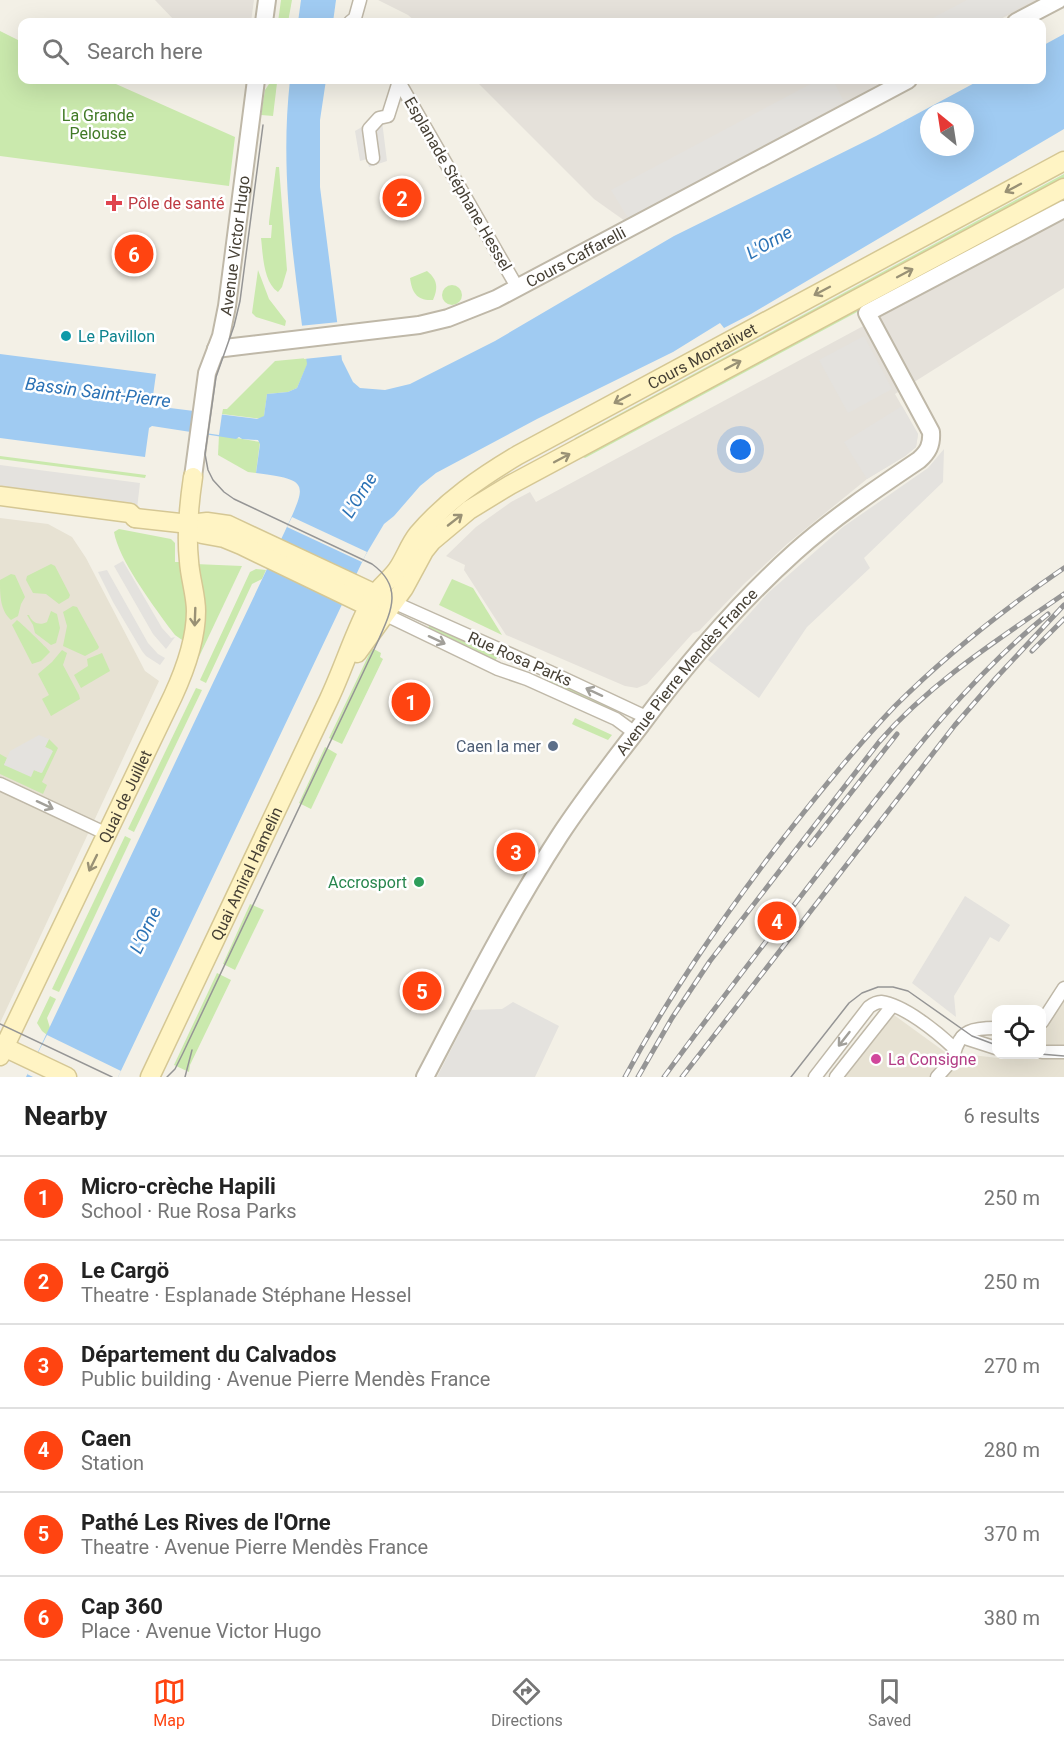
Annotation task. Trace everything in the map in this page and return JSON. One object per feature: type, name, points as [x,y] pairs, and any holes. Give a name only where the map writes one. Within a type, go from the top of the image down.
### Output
[{"type":"main road","name":"Cours Montalivet","points":[[380,604],[413,542],[456,497],[485,475],[526,450],[1064,161]]},
{"type":"main road","name":"Cours Montalivet","points":[[380,604],[404,588],[428,546],[447,526],[510,485],[1064,188]]},
{"type":"main road","points":[[189,524],[193,477]]},
{"type":"main road","points":[[0,496],[128,518]]},
{"type":"main road","points":[[0,506],[189,524],[207,522],[228,525],[273,554],[380,604]]},
{"type":"main road","name":"Quai de Juillet","points":[[1,1049],[107,834],[187,662],[194,634],[196,611],[188,559],[189,524]]},
{"type":"main road","name":"Quai Amiral Hamelin","points":[[153,1074],[342,670],[349,648],[380,604]]},
{"type":"main road","points":[[1,1049],[34,1061],[67,1077]]},
{"type":"street","points":[[265,18],[267,0]]},
{"type":"street","points":[[356,18],[360,0]]},
{"type":"street","points":[[1024,18],[1058,0]]},
{"type":"street","name":"Avenue Victor Hugo","points":[[193,477],[207,373],[225,319],[236,200],[255,84]]},
{"type":"street","name":"Esplanade Stéphane Hessel","points":[[373,158],[369,129],[379,118],[388,116],[397,84]]},
{"type":"street","name":"Esplanade Stéphane Hessel","points":[[400,84],[518,287]]},
{"type":"street","name":"Cours Caffarelli","points":[[216,349],[419,325],[469,311],[901,84]]},
{"type":"street","name":"Avenue Pierre Mendès France","points":[[425,1077],[497,940],[561,833],[646,717],[713,634],[768,577],[833,521],[919,460],[928,450],[931,438],[926,422],[867,313],[1064,209]]},
{"type":"street","name":"Rue Rosa Parks","points":[[380,604],[561,676],[646,717]]},
{"type":"street","name":"Rue Rosa Parks","points":[[380,604],[490,665],[526,678],[616,719],[635,733]]},
{"type":"street","points":[[0,784],[107,834]]},
{"type":"street","points":[[1046,1015],[1064,988]]},
{"type":"street","points":[[815,1077],[868,1007],[875,1003],[881,1002],[908,1013],[954,1048]]},
{"type":"street","points":[[836,1077],[892,1006]]},
{"type":"street","points":[[937,1077],[953,1056],[954,1048],[966,1033],[978,1028],[992,1028]]},
{"type":"street","points":[[962,1037],[992,1047]]},
{"type":"street","points":[[1046,1052],[1064,1052]]},
{"type":"shaded area","points":[[155,0],[254,0],[252,18],[172,18]]},
{"type":"shaded area","points":[[378,0],[1037,0],[1003,18],[411,18]]},
{"type":"shaded area","points":[[967,0],[1034,0],[1000,18],[933,18]]},
{"type":"shaded area","points":[[479,84],[881,84],[625,221],[594,199]]},
{"type":"shaded area","points":[[810,84],[835,84],[844,102],[628,218],[611,190]]},
{"type":"shaded area","points":[[375,115],[382,121],[387,161],[369,167],[367,159],[360,161],[355,131]]},
{"type":"shaded area","points":[[1064,218],[1064,288],[895,394],[918,434],[916,447],[867,479],[787,544],[699,631],[693,633],[647,684],[637,688],[625,686],[506,635],[464,570],[465,565],[446,556],[476,527],[511,502],[530,492],[536,502]]},
{"type":"shaded area","points":[[864,336],[892,389],[848,413],[819,360]]},
{"type":"shaded area","points":[[902,406],[918,434],[916,447],[867,479],[844,442]]},
{"type":"shaded area","points":[[944,449],[943,482],[864,558],[870,568],[807,627],[759,698],[708,660],[768,593],[843,527],[928,468]]},
{"type":"shaded area","points":[[0,465],[140,483],[137,509],[0,491]]},
{"type":"shaded area","points":[[0,518],[48,524],[72,537],[86,558],[145,671],[159,681],[0,1023]]},
{"type":"shaded area","points":[[123,561],[162,628],[171,638],[175,637],[166,649],[153,634],[114,566]]},
{"type":"shaded area","points":[[107,570],[148,643],[165,658],[160,665],[142,651],[113,602],[98,572]]},
{"type":"shaded area","points":[[410,686],[422,692],[414,711],[409,712],[400,708]]},
{"type":"shaded area","points":[[39,735],[49,739],[45,747],[53,751],[42,773],[34,770],[31,777],[4,765],[10,751]]},
{"type":"shaded area","points":[[965,896],[1010,925],[999,942],[990,937],[954,996],[956,1017],[912,983]]},
{"type":"shaded area","points":[[1064,998],[1064,1077],[845,1077],[894,1015],[945,1052],[992,1059],[1046,1059],[1046,1027]]},
{"type":"shaded area","points":[[513,1002],[559,1026],[535,1077],[437,1077],[459,1034],[456,1032],[469,1010],[502,1009]]},
{"type":"green space","points":[[281,0],[292,0],[289,18],[279,18]]},
{"type":"green space","name":"La Grande Pelouse","points":[[0,31],[18,40],[18,84],[116,84],[235,137],[229,186],[0,156]]},
{"type":"green space","points":[[269,84],[277,84],[273,116],[261,115],[265,90]]},
{"type":"green space","points":[[276,167],[279,167],[287,270],[282,287],[278,292],[269,282],[261,238],[271,238],[272,225],[269,225],[269,222]]},
{"type":"green space","points":[[1064,174],[1064,181],[574,441],[575,438]]},
{"type":"green space","points":[[1064,194],[1064,201],[585,458],[583,457],[583,454]]},
{"type":"green space","points":[[258,270],[269,299],[286,321],[285,326],[256,317],[252,313]]},
{"type":"green space","points":[[427,271],[436,284],[433,300],[423,299],[416,295],[411,283],[410,278]]},
{"type":"green space","points":[[452,285],[459,288],[462,295],[459,302],[452,305],[445,302],[442,295],[445,288]]},
{"type":"green space","points":[[307,358],[307,365],[297,388],[288,392],[267,394],[262,419],[222,414],[223,409],[227,409],[275,361]]},
{"type":"green space","points":[[219,435],[260,442],[256,473],[248,472],[218,455]]},
{"type":"green space","points":[[0,456],[146,475],[145,478],[0,459]]},
{"type":"green space","points":[[119,529],[171,539],[175,543],[175,562],[184,562],[189,607],[185,642],[168,626],[129,568],[114,532]]},
{"type":"green space","points":[[51,564],[55,566],[70,595],[59,604],[46,594],[33,593],[26,580],[27,576]]},
{"type":"green space","points":[[195,564],[242,566],[180,697]]},
{"type":"green space","points":[[256,569],[266,570],[262,579],[252,584],[206,683],[200,680],[250,572]]},
{"type":"green space","points":[[11,574],[15,575],[25,597],[18,616],[11,620],[3,607],[0,580]]},
{"type":"green space","points":[[452,579],[473,588],[502,635],[439,605]]},
{"type":"green space","points":[[73,606],[77,607],[99,647],[85,656],[63,646],[67,626],[63,612]]},
{"type":"green space","points":[[51,611],[57,614],[60,628],[56,643],[51,645],[35,633],[27,615],[34,622],[42,624],[47,622]]},
{"type":"green space","points":[[17,620],[50,652],[41,661],[32,664],[12,625]]},
{"type":"green space","points":[[430,624],[498,656],[494,663],[426,632]]},
{"type":"green space","points":[[372,648],[381,653],[380,657],[383,659],[342,744],[329,738]]},
{"type":"green space","points":[[62,650],[67,653],[63,665],[80,699],[51,716],[42,699],[49,695],[38,674]]},
{"type":"green space","points":[[102,653],[110,671],[81,688],[74,675],[88,666],[87,659]]},
{"type":"green space","points":[[553,676],[619,707],[615,713],[548,683]]},
{"type":"green space","points":[[196,688],[202,690],[134,832],[128,829]]},
{"type":"green space","points":[[575,718],[612,735],[608,740],[576,726],[572,724]]},
{"type":"green space","points":[[49,739],[58,748],[42,782],[47,785],[43,794],[0,774],[0,754],[7,758],[4,765],[41,773],[52,750],[45,747]]},
{"type":"green space","points":[[325,747],[337,754],[311,809],[299,803]]},
{"type":"green space","points":[[125,836],[131,839],[59,992],[52,989]]},
{"type":"green space","points":[[250,904],[264,910],[235,970],[223,964]]},
{"type":"green space","points":[[217,973],[231,980],[190,1065],[189,1072],[174,1065]]},
{"type":"green space","points":[[50,996],[56,999],[47,1018],[50,1028],[47,1035],[37,1023]]},
{"type":"water","points":[[301,0],[336,0],[334,18],[299,18]]},
{"type":"water","points":[[1064,34],[1064,129],[751,314],[724,328],[720,323],[673,352],[537,419],[436,473],[420,486],[384,524],[365,556],[118,1077],[26,1077],[285,531],[300,493],[295,482],[286,478],[256,473],[260,444],[258,440],[239,437],[236,439],[152,426],[149,428],[145,457],[0,438],[0,354],[156,374],[152,403],[154,406],[257,419],[264,416],[267,394],[288,392],[297,388],[307,364],[293,257],[287,187],[286,152],[290,84],[325,84],[320,120],[320,187],[342,360],[353,382],[360,388],[385,390],[410,384],[495,341],[674,236],[920,112],[920,156],[974,156],[974,102],[939,102],[973,84],[1046,84],[1046,44]]},
{"type":"pier","points":[[339,322],[342,355],[304,359],[299,326]]},
{"type":"pier","points":[[193,410],[222,414],[219,435],[191,431]]},
{"type":"pier","points":[[292,517],[367,552],[362,562],[287,527]]},
{"type":"pier","points":[[47,1035],[121,1071],[118,1077],[33,1077],[27,1074]]},
{"type":"tram line","points":[[167,1077],[175,1069],[183,1053],[378,641],[392,600],[388,582],[372,564],[234,499],[213,480],[208,470],[205,454],[216,377],[234,326],[240,301],[263,125]]},
{"type":"tram line","points":[[791,1077],[849,1003],[862,993],[878,987],[893,987],[908,991],[972,1036],[992,1044]]},
{"type":"tram line","points":[[0,1024],[112,1077]]},
{"type":"tram line","points":[[185,1077],[192,1050]]},
{"type":"tram line","points":[[1046,1054],[1064,1056]]},
{"type":"railway","points":[[625,1077],[677,988],[734,904],[848,758],[895,706],[935,668],[998,616],[1064,568]]},
{"type":"railway","points":[[638,1077],[672,1018],[710,961],[879,742],[899,720],[943,681],[1064,594]]},
{"type":"railway","points":[[682,1077],[955,725],[1064,605]]},
{"type":"railway","points":[[664,1077],[909,757],[989,668],[1048,614]]},
{"type":"railway","points":[[1032,651],[1064,619]]},
{"type":"railway","points":[[810,845],[897,734]]},
{"type":"place","name":"Le Cargö","points":[[402,198]]},
{"type":"place","name":"Pôle de santé","points":[[114,203]]},
{"type":"place","name":"Cap 360","points":[[134,254]]},
{"type":"place","name":"Le Pavillon","points":[[66,336]]},
{"type":"place","name":"Micro-crèche Hapili","points":[[411,702]]},
{"type":"place","name":"Caen la mer","points":[[553,746]]},
{"type":"place","name":"Département du Calvados","points":[[516,852]]},
{"type":"place","name":"Accrosport","points":[[419,882]]},
{"type":"place","name":"Caen","points":[[777,921]]},
{"type":"place","name":"Pathé Les Rives de l'Orne","points":[[422,991]]},
{"type":"place","name":"La Consigne","points":[[876,1059]]},
{"type":"water label","name":"L'Orne","points":[[769,242]]},
{"type":"water label","name":"Bassin Saint-Pierre","points":[[98,392]]},
{"type":"water label","name":"L'Orne","points":[[359,495]]},
{"type":"water label","name":"L'Orne","points":[[145,930]]}]
